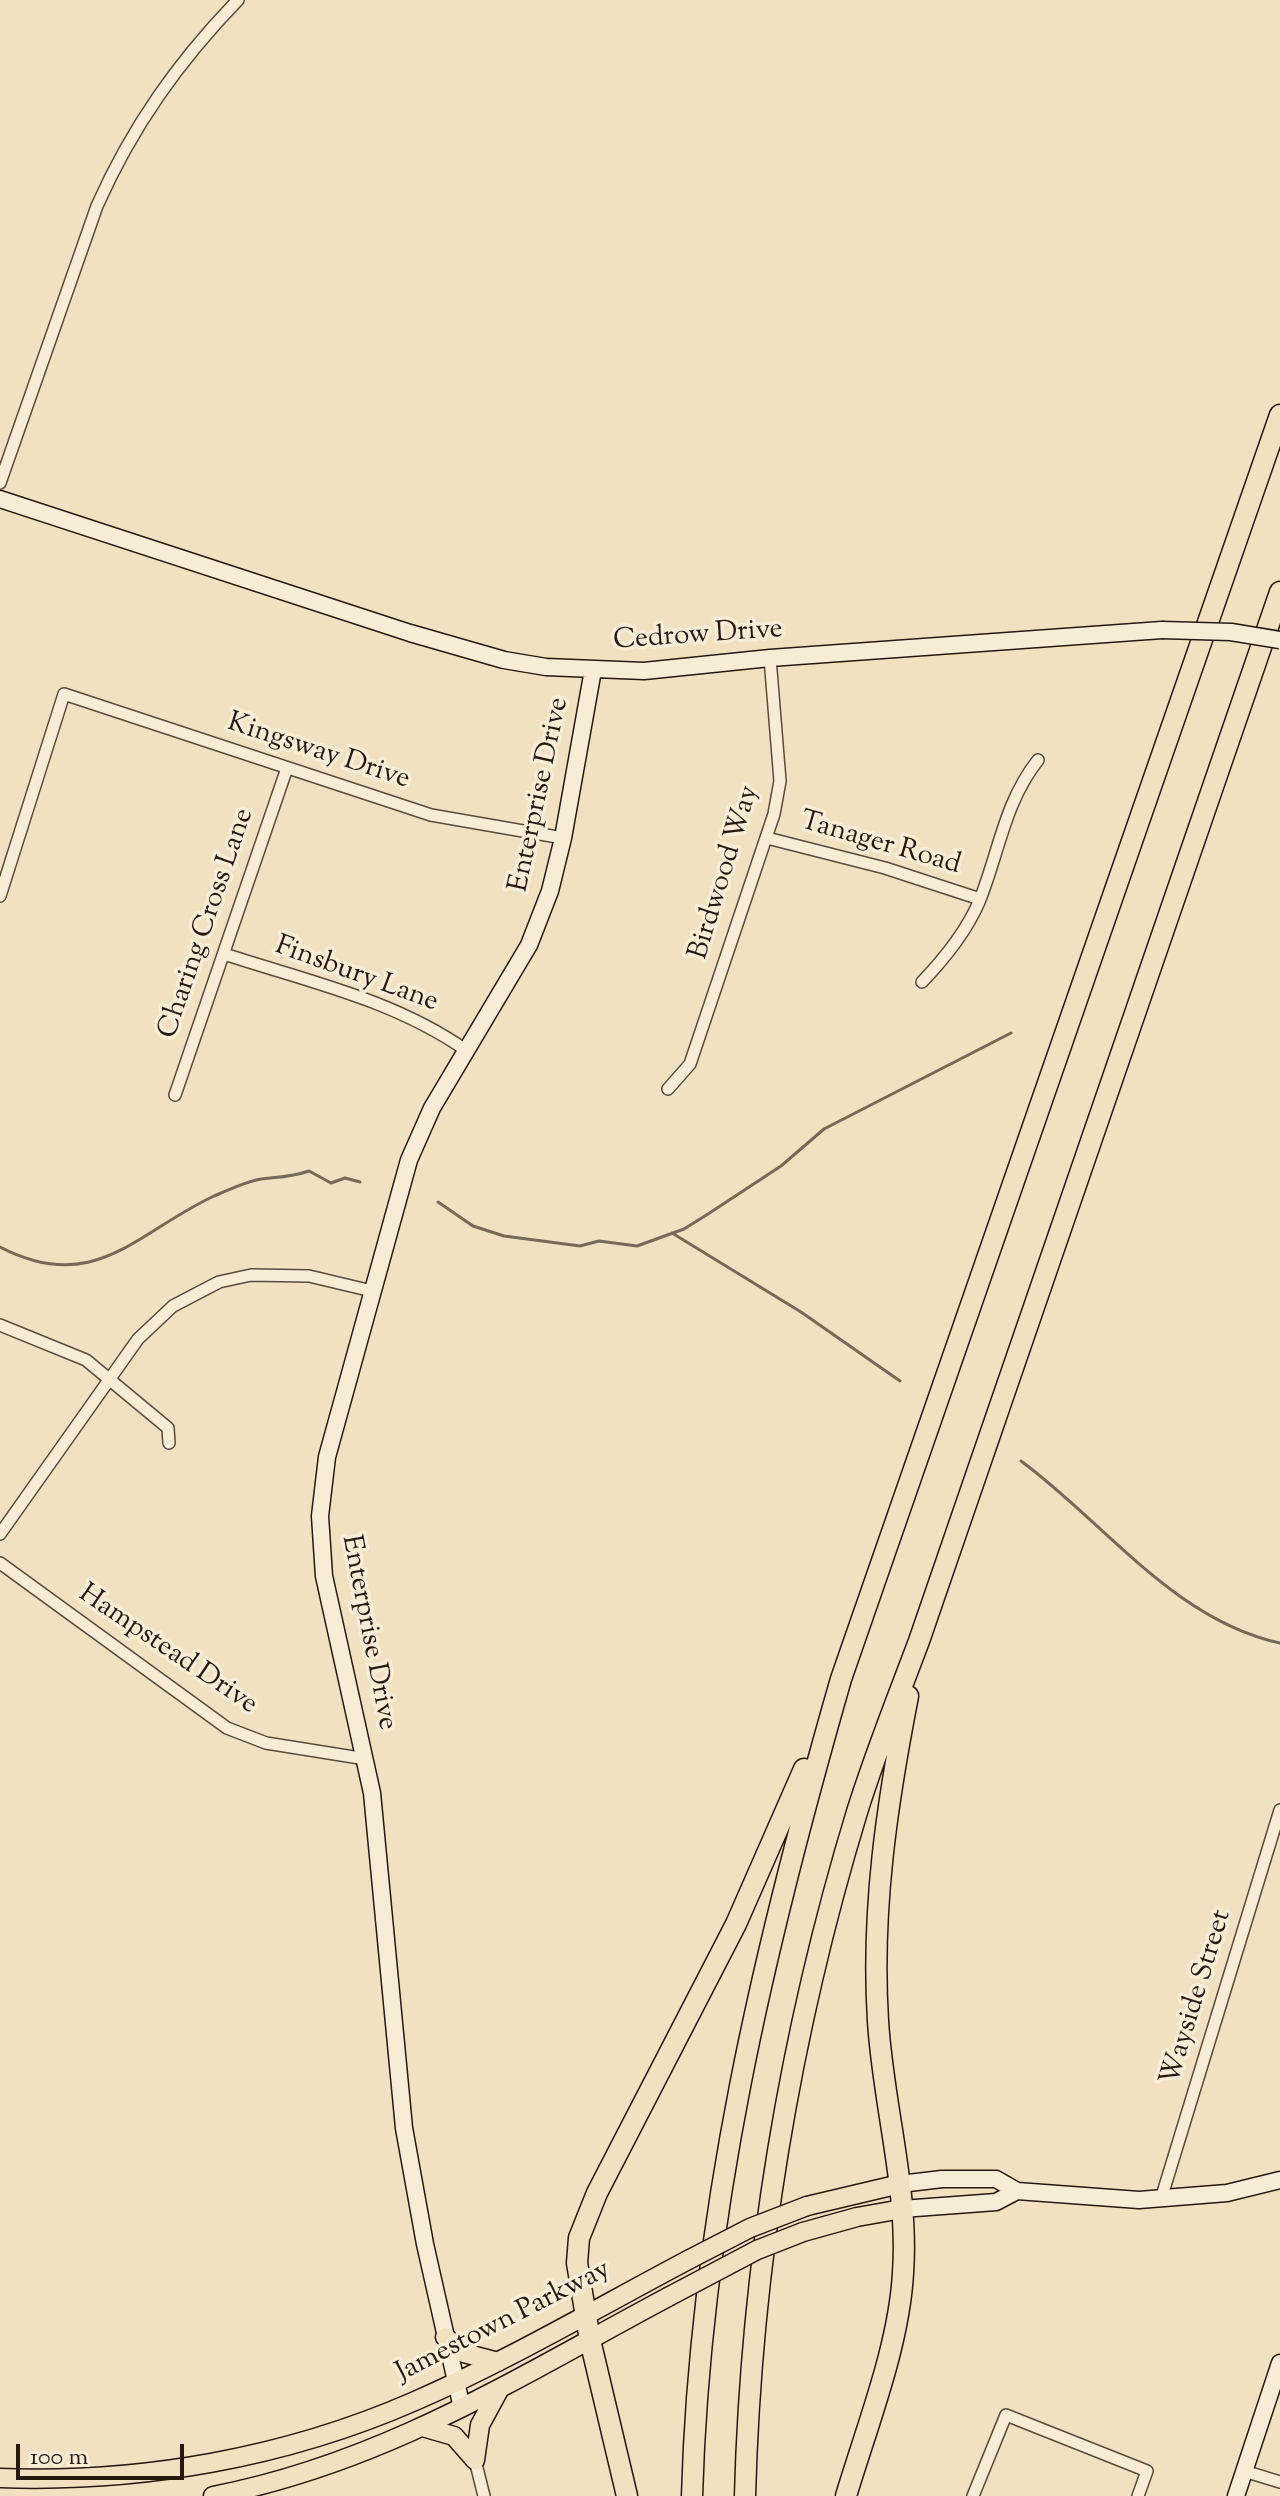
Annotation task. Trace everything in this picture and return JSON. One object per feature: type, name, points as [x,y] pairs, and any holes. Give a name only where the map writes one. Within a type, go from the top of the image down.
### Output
[{"type":"highway","points":[[692,2496],[706,2307],[736,2095],[775,1915],[841,1679],[1280,415]]},
{"type":"highway","points":[[745,2496],[761,2283],[799,2045],[857,1811],[919,1641],[1280,592]]},
{"type":"highway","points":[[846,2496],[899,2310],[904,2270],[900,2184],[881,2064],[876,1927],[883,1836],[919,1641]]},
{"type":"highway","points":[[627,2496],[590,2340],[577,2263],[583,2226],[753,1888],[841,1679]]},
{"type":"main road","name":"Jamestown Parkway","points":[[0,2478],[143,2473],[261,2452],[374,2418],[498,2362],[750,2228],[807,2206],[900,2184]]},
{"type":"main road","name":"Jamestown Parkway","points":[[213,2496],[310,2471],[426,2428],[757,2250],[803,2232],[902,2209]]},
{"type":"main road","points":[[445,2337],[464,2353],[498,2362]]},
{"type":"main road","points":[[475,2460],[480,2425],[499,2390]]},
{"type":"main road","points":[[426,2428],[454,2436],[475,2460]]},
{"type":"street","points":[[0,483],[97,206],[114,167],[167,81],[238,0]]},
{"type":"street","name":"Cedrow Drive","points":[[0,499],[463,649],[546,667],[644,671],[770,658],[1162,630],[1231,632],[1280,640]]},
{"type":"street","name":"Birdwood Way","points":[[668,1089],[690,1064],[767,838],[780,781],[770,658]]},
{"type":"street","name":"Enterprise Drive","points":[[462,2408],[445,2337],[402,2115],[366,1759],[324,1576],[320,1516],[327,1457],[409,1160],[432,1108],[529,945],[550,891],[563,838],[593,670]]},
{"type":"street","name":"Kingsway Drive","points":[[4,875],[64,694],[431,815],[563,838]]},
{"type":"street","points":[[922,982],[953,946],[980,899],[1011,803],[1038,760]]},
{"type":"street","name":"Charing Cross Lane","points":[[175,1095],[287,768]]},
{"type":"street","name":"Tanager Road","points":[[767,838],[885,868],[980,899]]},
{"type":"street","points":[[0,896],[4,875]]},
{"type":"street","name":"Finsbury Lane","points":[[224,954],[393,1009],[433,1027],[467,1051]]},
{"type":"street","points":[[0,1534],[138,1339],[159,1317],[188,1296],[219,1282],[251,1275],[285,1273],[372,1291]]},
{"type":"street","points":[[0,1325],[86,1360],[168,1428],[169,1443]]},
{"type":"street","name":"Hampstead Drive","points":[[0,1563],[227,1728],[266,1743],[366,1759]]},
{"type":"street","name":"Wayside Street","points":[[1161,2199],[1280,1810]]},
{"type":"street","name":"Jamestown Parkway","points":[[900,2184],[942,2179],[996,2179],[1017,2191],[1161,2199],[1227,2193],[1280,2180]]},
{"type":"street","name":"Jamestown Parkway","points":[[902,2209],[996,2202],[1017,2191]]},
{"type":"street","points":[[1236,2496],[1280,2363]]},
{"type":"street","points":[[973,2496],[1006,2415],[1147,2471],[1138,2496]]},
{"type":"street","points":[[475,2460],[484,2496]]},
{"type":"street","points":[[1244,2471],[1280,2482]]},
{"type":"waterway","points":[[438,1202],[473,1226],[504,1236],[580,1246],[599,1241],[637,1246],[684,1229],[708,1214],[781,1166],[824,1129],[1011,1033]]},
{"type":"waterway","points":[[0,1247],[33,1260],[62,1265],[89,1262],[113,1254],[214,1196],[249,1182],[309,1171],[331,1183],[345,1178],[360,1182]]},
{"type":"waterway","points":[[672,1233],[801,1312],[900,1381]]},
{"type":"waterway","points":[[1021,1461],[1173,1591],[1206,1613],[1242,1631],[1280,1643]]}]
